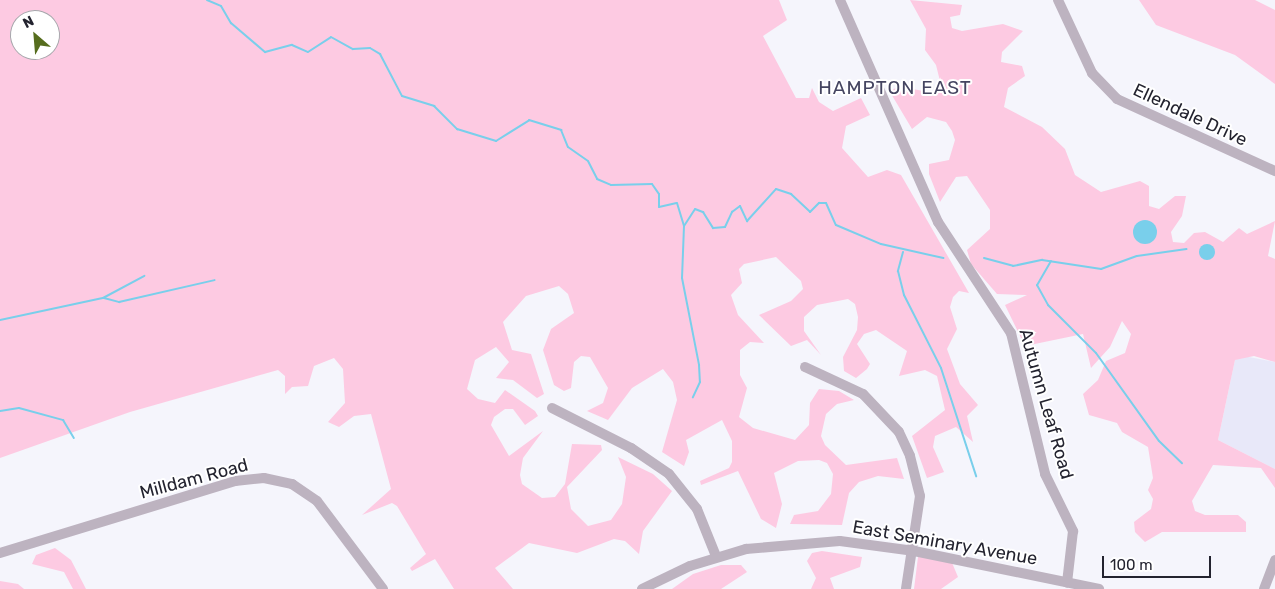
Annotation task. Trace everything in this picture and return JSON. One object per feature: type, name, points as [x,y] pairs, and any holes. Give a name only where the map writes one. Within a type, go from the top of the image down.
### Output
[{"type":"street","name":"Autumn Leaf Road","points":[[840,0],[938,222],[1011,333],[1040,460],[1073,531],[1068,583]]},
{"type":"street","name":"Ellendale Drive","points":[[1058,0],[1092,73],[1117,99],[1275,172]]},
{"type":"street","points":[[805,367],[862,394],[899,432],[920,496],[914,550],[906,589]]},
{"type":"street","points":[[552,408],[631,448],[669,474],[697,509],[716,556]]},
{"type":"street","name":"Milldam Road","points":[[0,553],[235,481],[264,478],[292,484],[317,501],[383,589]]},
{"type":"street","name":"East Seminary Avenue","points":[[642,589],[716,556],[809,541],[914,550],[1099,589]]},
{"type":"street","points":[[1264,589],[1275,560]]},
{"type":"shaded area","points":[[0,0],[779,0],[787,20],[763,36],[796,98],[809,98],[812,88],[819,102],[833,111],[861,98],[870,115],[846,126],[842,148],[868,177],[887,170],[901,175],[969,293],[959,291],[953,297],[950,307],[957,329],[947,349],[960,384],[978,405],[967,416],[973,442],[956,427],[935,436],[933,447],[944,472],[927,478],[912,436],[945,410],[937,376],[925,370],[899,376],[907,351],[876,330],[864,334],[857,344],[870,364],[867,369],[856,378],[844,371],[843,357],[857,330],[858,317],[855,304],[848,299],[817,305],[804,317],[804,331],[821,355],[807,340],[791,346],[759,315],[791,301],[803,289],[801,281],[776,257],[744,264],[739,269],[742,283],[731,295],[738,315],[764,343],[750,342],[740,350],[740,375],[747,388],[739,417],[753,428],[795,440],[809,425],[810,403],[819,389],[839,391],[854,400],[837,404],[826,414],[821,436],[825,445],[846,465],[897,458],[904,479],[878,476],[859,482],[849,493],[842,525],[790,524],[794,515],[818,511],[831,494],[833,474],[827,463],[819,460],[798,461],[774,473],[782,504],[776,528],[761,519],[738,471],[701,485],[700,481],[729,468],[732,462],[732,441],[722,420],[686,440],[689,452],[684,466],[662,452],[677,400],[673,382],[663,369],[632,388],[608,420],[587,411],[603,403],[608,388],[590,357],[581,356],[574,362],[571,388],[564,391],[554,385],[543,350],[551,329],[574,313],[568,294],[559,286],[526,296],[503,322],[512,350],[531,354],[544,394],[537,398],[513,380],[496,378],[509,362],[496,347],[475,360],[467,389],[478,399],[495,403],[505,390],[535,411],[538,416],[525,425],[513,409],[505,409],[494,417],[491,425],[509,456],[543,431],[523,458],[520,475],[522,484],[542,498],[555,497],[565,484],[572,444],[601,445],[602,450],[567,487],[571,509],[588,526],[611,520],[622,504],[626,477],[618,457],[653,474],[672,491],[643,531],[639,554],[625,541],[614,539],[577,553],[529,543],[495,568],[513,589],[454,589],[435,559],[412,571],[410,568],[426,554],[397,506],[392,503],[362,515],[391,489],[371,414],[354,416],[339,427],[328,422],[345,403],[343,369],[334,358],[314,366],[308,386],[292,387],[285,394],[285,376],[278,370],[130,412],[0,458]]},
{"type":"shaded area","points":[[910,0],[962,5],[960,15],[950,17],[952,28],[962,31],[1003,24],[1023,31],[1002,52],[1001,62],[1022,66],[1025,76],[1008,88],[1004,107],[1042,127],[1065,149],[1075,175],[1101,192],[1140,181],[1149,186],[1149,206],[1159,209],[1175,196],[1186,196],[1182,216],[1171,232],[1173,242],[1184,243],[1194,233],[1205,232],[1223,242],[1239,228],[1247,234],[1275,221],[1268,256],[1275,259],[1275,362],[1254,356],[1235,360],[1218,440],[1275,469],[1275,488],[1261,468],[1213,465],[1192,501],[1195,511],[1205,515],[1238,515],[1246,522],[1246,532],[1162,532],[1145,542],[1135,532],[1134,522],[1151,509],[1153,499],[1148,490],[1153,478],[1148,447],[1122,432],[1117,423],[1089,415],[1083,394],[1098,380],[1106,361],[1125,353],[1131,334],[1122,321],[1110,347],[1091,368],[1083,334],[1025,346],[1005,305],[1027,295],[997,294],[971,264],[967,250],[990,229],[990,210],[967,176],[956,177],[940,202],[929,174],[929,164],[949,160],[955,140],[952,131],[946,122],[927,117],[912,129],[890,92],[898,86],[933,93],[941,85],[936,65],[925,50],[926,29]]},
{"type":"shaded area","points":[[1139,0],[1255,0],[1275,10],[1275,84],[1235,55],[1156,25]]},
{"type":"shaded area","points":[[1244,356],[1275,362],[1275,469],[1218,440],[1235,360]]},
{"type":"shaded area","points":[[55,548],[71,560],[86,589],[73,589],[64,572],[32,564],[36,555]]},
{"type":"shaded area","points":[[822,551],[862,557],[860,567],[830,578],[834,589],[811,589],[816,578],[807,561],[812,553]]},
{"type":"shaded area","points":[[918,557],[950,558],[958,577],[941,589],[914,589]]},
{"type":"shaded area","points":[[721,565],[741,565],[747,572],[721,589],[672,589],[693,574]]},
{"type":"shaded area","points":[[0,581],[18,584],[24,589],[0,589]]},
{"type":"water","points":[[1145,220],[1154,223],[1157,232],[1154,241],[1145,244],[1136,241],[1133,232],[1136,223]]},
{"type":"water","points":[[1207,244],[1213,246],[1215,252],[1213,258],[1207,260],[1201,258],[1199,252],[1201,246]]},
{"type":"waterway","points":[[207,0],[221,6],[231,23],[265,52],[292,45],[308,52],[331,37],[353,49],[370,48],[380,54],[402,96],[434,106],[457,129],[496,141],[529,120],[561,130],[568,147],[588,161],[597,179],[611,185],[652,184],[659,194],[659,207],[677,203],[684,226],[695,209],[703,212],[713,228],[725,227],[732,212],[740,206],[747,221],[776,189],[791,194],[810,212],[819,203],[826,203],[836,225],[881,244],[943,258]]},
{"type":"waterway","points":[[684,226],[682,278],[699,365],[700,382],[693,397]]},
{"type":"waterway","points":[[984,258],[1013,266],[1042,260],[1101,269],[1137,256],[1187,249]]},
{"type":"waterway","points":[[903,252],[898,271],[904,295],[941,368],[976,476]]},
{"type":"waterway","points":[[1051,261],[1037,285],[1048,305],[1096,353],[1159,441],[1182,463]]},
{"type":"waterway","points":[[0,320],[103,298],[144,276]]},
{"type":"waterway","points":[[104,298],[119,302],[215,280]]},
{"type":"waterway","points":[[0,411],[19,408],[63,420],[74,438]]},
{"type":"district","name":"HAMPTON EAST","points":[[895,88]]}]
